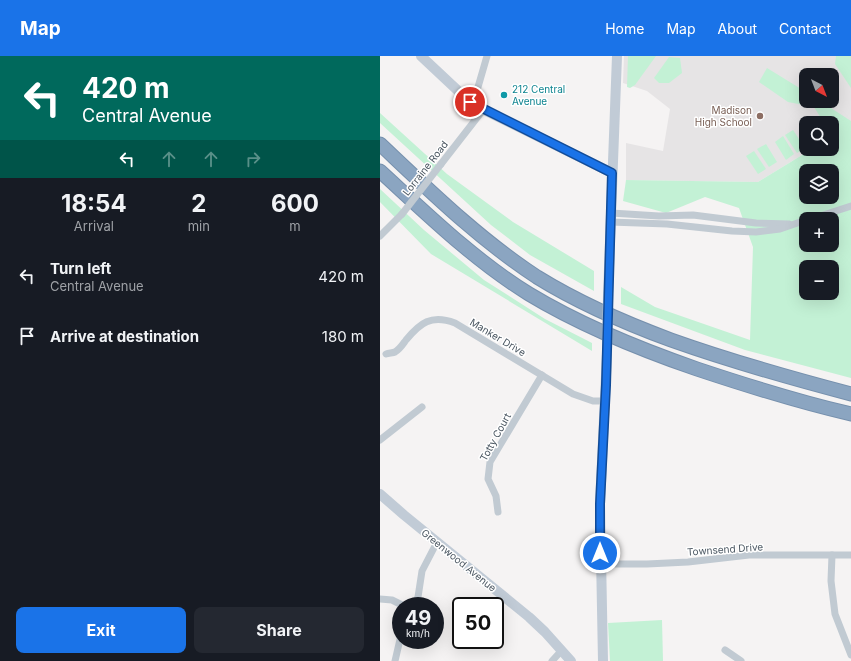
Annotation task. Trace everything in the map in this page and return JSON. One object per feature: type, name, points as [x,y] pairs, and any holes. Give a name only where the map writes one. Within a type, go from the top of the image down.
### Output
[{"type":"highway","points":[[380,144],[441,200],[500,250],[538,277],[572,297],[606,314],[640,328],[720,357],[851,394]]},
{"type":"highway","points":[[380,171],[440,226],[494,270],[565,314],[601,332],[678,362],[760,389],[851,414]]},
{"type":"main road","points":[[421,56],[470,102],[483,110],[612,173]]},
{"type":"main road","points":[[603,661],[600,504],[607,354],[610,218],[617,56]]},
{"type":"main road","name":"Greenwood Avenue","points":[[380,494],[529,616],[571,661]]},
{"type":"street","points":[[470,102],[476,94],[487,56]]},
{"type":"street","name":"Lorraine Road","points":[[380,236],[402,214],[483,110]]},
{"type":"street","points":[[833,212],[851,206]]},
{"type":"street","points":[[610,218],[693,215],[756,223],[792,224]]},
{"type":"street","points":[[610,218],[732,231],[756,232],[780,229],[799,222]]},
{"type":"street","name":"Manker Drive","points":[[386,354],[398,350],[421,324],[428,321],[441,319],[454,323],[573,394],[592,400],[605,401]]},
{"type":"street","name":"Totty Court","points":[[498,512],[496,496],[488,479],[490,462],[542,375]]},
{"type":"street","points":[[380,440],[422,407]]},
{"type":"street","points":[[418,597],[422,571],[437,542]]},
{"type":"street","name":"Townsend Drive","points":[[600,564],[688,562],[749,555],[851,555]]},
{"type":"street","points":[[832,555],[830,581],[835,614],[851,655]]},
{"type":"street","points":[[380,599],[392,600]]},
{"type":"street","points":[[395,661],[398,649]]},
{"type":"street","points":[[552,661],[562,650]]},
{"type":"street","points":[[725,650],[741,661]]},
{"type":"shaded area","name":"Madison High School","points":[[624,56],[851,56],[851,130],[839,134],[839,116],[799,116],[799,156],[801,156],[758,182],[626,180],[626,143],[663,151],[670,109],[647,91],[623,83]]},
{"type":"green space","points":[[628,56],[656,56],[635,85],[630,88],[627,87]]},
{"type":"green space","points":[[836,56],[851,56],[851,88],[839,68],[835,64]]},
{"type":"green space","points":[[669,57],[680,58],[682,73],[669,83],[659,83],[654,78]]},
{"type":"green space","points":[[767,68],[799,88],[799,104],[788,102],[759,82]]},
{"type":"green space","points":[[815,108],[831,108],[851,121],[851,378],[745,350],[621,304],[621,287],[655,307],[750,340],[753,247],[739,208],[705,197],[666,213],[623,201],[626,180],[758,182],[801,156],[839,156],[839,116],[820,116]]},
{"type":"green space","points":[[380,113],[447,174],[513,222],[594,271],[594,291],[530,255],[491,225],[380,123]]},
{"type":"green space","points":[[793,130],[799,139],[799,152],[797,153],[785,135]]},
{"type":"green space","points":[[783,136],[794,154],[786,160],[775,142]]},
{"type":"green space","points":[[766,144],[777,162],[769,167],[757,149]]},
{"type":"green space","points":[[754,151],[766,169],[758,174],[746,156]]},
{"type":"green space","points":[[380,189],[424,230],[484,280],[545,319],[592,343],[592,351],[431,254],[380,202]]},
{"type":"green space","points":[[662,620],[663,661],[610,661],[608,623]]},
{"type":"place","name":"212 Central Avenue","points":[[504,95]]},
{"type":"place","name":"Madison High School","points":[[760,116]]},
{"type":"route","points":[[470,102],[612,173],[606,385],[600,504],[600,553]]}]
